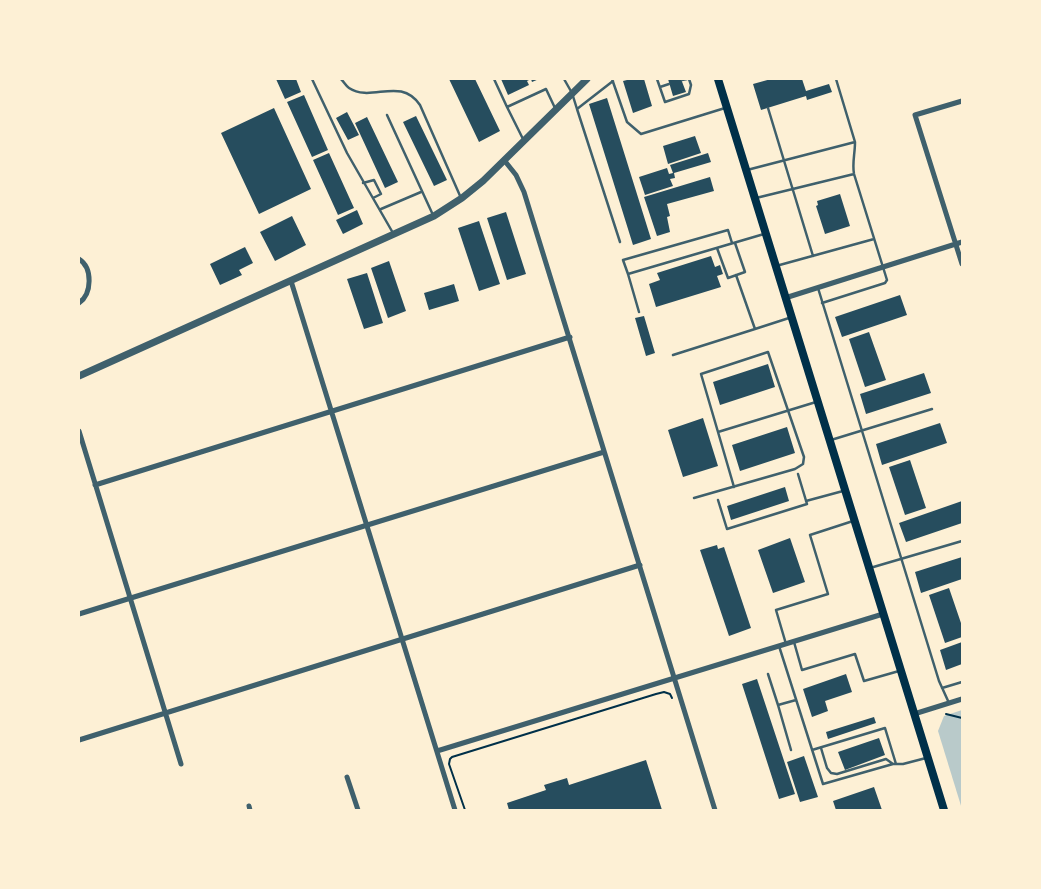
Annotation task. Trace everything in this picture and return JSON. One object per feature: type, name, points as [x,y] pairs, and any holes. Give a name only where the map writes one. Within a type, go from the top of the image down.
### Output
[{"type":"main road","points":[[718,79],[944,810]]},
{"type":"street","points":[[79,376],[434,216],[462,198],[504,160],[584,80]]},
{"type":"street","points":[[962,101],[915,115],[962,264]]},
{"type":"street","points":[[504,160],[516,175],[524,192],[715,810]]},
{"type":"street","points":[[785,298],[962,242]]},
{"type":"street","points":[[79,259],[84,264],[89,279],[89,290],[79,303]]},
{"type":"street","points":[[291,281],[456,810]]},
{"type":"street","points":[[95,485],[570,337]]},
{"type":"street","points":[[79,431],[181,764]]},
{"type":"street","points":[[79,614],[604,452]]},
{"type":"street","points":[[79,740],[640,565]]},
{"type":"street","points":[[437,751],[883,614]]},
{"type":"street","points":[[914,714],[962,699]]},
{"type":"street","points":[[347,777],[358,810]]},
{"type":"lane","points":[[312,79],[347,153],[394,234]]},
{"type":"lane","points":[[342,79],[349,88],[360,92],[406,92],[414,96],[420,105],[462,198]]},
{"type":"lane","points":[[494,79],[523,141]]},
{"type":"lane","points":[[564,79],[572,94],[620,242]]},
{"type":"lane","points":[[657,79],[665,102],[689,94],[691,85],[688,79],[682,80]]},
{"type":"lane","points":[[822,303],[885,283],[887,280],[854,174],[852,163],[855,153],[855,142],[836,79]]},
{"type":"lane","points":[[577,109],[613,80],[627,122],[641,134],[726,107]]},
{"type":"lane","points":[[660,87],[669,84]]},
{"type":"lane","points":[[507,107],[546,89],[556,110]]},
{"type":"lane","points":[[768,108],[794,188],[813,256]]},
{"type":"lane","points":[[387,115],[421,192],[434,216]]},
{"type":"lane","points":[[746,170],[855,142]]},
{"type":"lane","points":[[754,198],[854,174]]},
{"type":"lane","points":[[363,182],[374,180],[381,194],[373,198]]},
{"type":"lane","points":[[381,209],[421,192]]},
{"type":"lane","points":[[639,312],[623,260],[728,230],[745,272],[728,278],[717,248]]},
{"type":"lane","points":[[628,274],[765,233]]},
{"type":"lane","points":[[775,266],[874,239]]},
{"type":"lane","points":[[736,275],[755,329]]},
{"type":"lane","points":[[818,288],[901,559],[942,688],[949,703]]},
{"type":"lane","points":[[672,354],[791,317]]},
{"type":"lane","points":[[694,498],[734,487],[795,469],[803,464],[804,457],[768,352],[701,374],[734,487]]},
{"type":"lane","points":[[718,432],[817,402]]},
{"type":"lane","points":[[829,441],[932,410]]},
{"type":"lane","points":[[718,500],[727,529],[807,504],[798,474]]},
{"type":"lane","points":[[806,501],[845,491]]},
{"type":"lane","points":[[786,644],[776,610],[828,594],[810,535],[854,521]]},
{"type":"lane","points":[[869,568],[962,541]]},
{"type":"lane","points":[[794,642],[802,670],[855,654],[864,681],[900,670]]},
{"type":"lane","points":[[779,646],[823,784],[928,757]]},
{"type":"lane","points":[[768,674],[791,750]]},
{"type":"lane","points":[[942,688],[962,682]]},
{"type":"lane","points":[[778,705],[796,700]]},
{"type":"lane","points":[[812,750],[885,728],[895,764]]},
{"type":"lane","points":[[821,748],[827,768],[831,773],[837,774],[886,759],[895,764]]},
{"type":"path","points":[[465,810],[449,764],[452,757],[664,692],[670,694],[673,701]]},
{"type":"path","points":[[946,714],[962,718]]},
{"type":"shaded area","points":[[962,710],[962,809],[938,731],[944,716]]},
{"type":"building","points":[[276,79],[296,79],[301,92],[285,99]]},
{"type":"building","points":[[449,79],[475,79],[500,131],[479,142]]},
{"type":"building","points":[[501,79],[531,79],[527,81],[529,85],[508,95]]},
{"type":"building","points":[[644,79],[652,106],[633,113],[623,81]]},
{"type":"building","points":[[668,79],[681,79],[686,92],[673,96]]},
{"type":"building","points":[[771,79],[802,79],[806,91],[829,84],[832,92],[807,100],[806,96],[761,110],[753,84]]},
{"type":"building","points":[[304,95],[328,150],[312,157],[287,102]]},
{"type":"building","points":[[607,98],[651,239],[633,245],[589,104]]},
{"type":"building","points":[[274,108],[311,189],[259,214],[221,133]]},
{"type":"building","points":[[347,112],[359,135],[348,140],[336,118]]},
{"type":"building","points":[[416,116],[447,180],[434,186],[403,122]]},
{"type":"building","points":[[367,117],[398,182],[385,188],[355,123]]},
{"type":"building","points":[[695,136],[701,153],[668,164],[663,146]]},
{"type":"building","points":[[329,153],[354,208],[338,215],[313,160]]},
{"type":"building","points":[[708,153],[711,162],[674,173],[675,178],[670,179],[673,186],[645,195],[639,177],[667,168],[669,174],[673,173],[670,165]]},
{"type":"building","points":[[710,177],[714,191],[667,204],[670,216],[667,217],[670,232],[657,236],[644,197]]},
{"type":"building","points":[[840,194],[850,226],[825,234],[816,206],[818,205],[817,201]]},
{"type":"building","points":[[357,210],[363,224],[343,234],[336,220]]},
{"type":"building","points":[[506,212],[526,274],[507,280],[487,218]]},
{"type":"building","points":[[292,216],[306,245],[275,261],[260,232]]},
{"type":"building","points":[[479,221],[500,284],[479,291],[458,228]]},
{"type":"building","points":[[245,247],[253,263],[239,270],[242,275],[220,285],[210,264]]},
{"type":"building","points":[[711,256],[715,267],[720,265],[723,274],[717,276],[721,287],[656,307],[649,284],[660,280],[657,273]]},
{"type":"building","points":[[389,261],[406,311],[388,318],[371,268]]},
{"type":"building","points":[[367,273],[383,323],[364,329],[347,279]]},
{"type":"building","points":[[454,284],[459,301],[429,310],[424,293]]},
{"type":"building","points":[[900,295],[907,315],[842,337],[835,317]]},
{"type":"building","points":[[644,316],[655,353],[646,356],[635,318]]},
{"type":"building","points":[[869,332],[886,380],[865,387],[849,339]]},
{"type":"building","points":[[768,364],[775,387],[720,405],[713,382]]},
{"type":"building","points":[[924,373],[931,393],[866,414],[860,394]]},
{"type":"building","points":[[703,418],[718,466],[683,477],[668,430]]},
{"type":"building","points":[[940,423],[947,443],[882,465],[876,444]]},
{"type":"building","points":[[787,427],[795,453],[740,471],[732,445]]},
{"type":"building","points":[[910,460],[926,508],[905,515],[889,467]]},
{"type":"building","points":[[785,487],[789,501],[731,520],[727,506]]},
{"type":"building","points":[[962,501],[962,523],[906,542],[899,523]]},
{"type":"building","points":[[790,538],[805,582],[773,593],[758,550]]},
{"type":"building","points":[[717,545],[718,549],[724,547],[751,628],[729,636],[700,550]]},
{"type":"building","points":[[962,557],[962,579],[921,593],[915,572]]},
{"type":"building","points":[[949,588],[962,626],[962,637],[945,643],[929,595]]},
{"type":"building","points":[[962,642],[962,664],[946,670],[940,650]]},
{"type":"building","points":[[846,674],[852,692],[825,701],[828,711],[812,717],[803,689]]},
{"type":"building","points":[[757,679],[795,794],[779,799],[742,684]]},
{"type":"building","points":[[874,717],[876,723],[828,739],[826,732]]},
{"type":"building","points":[[879,738],[885,755],[845,770],[838,752]]},
{"type":"building","points":[[804,756],[818,797],[800,802],[787,762]]},
{"type":"building","points":[[646,760],[662,810],[509,810],[507,803],[546,790],[544,785],[567,778],[569,785]]},
{"type":"building","points":[[874,787],[882,810],[836,810],[833,801]]}]
